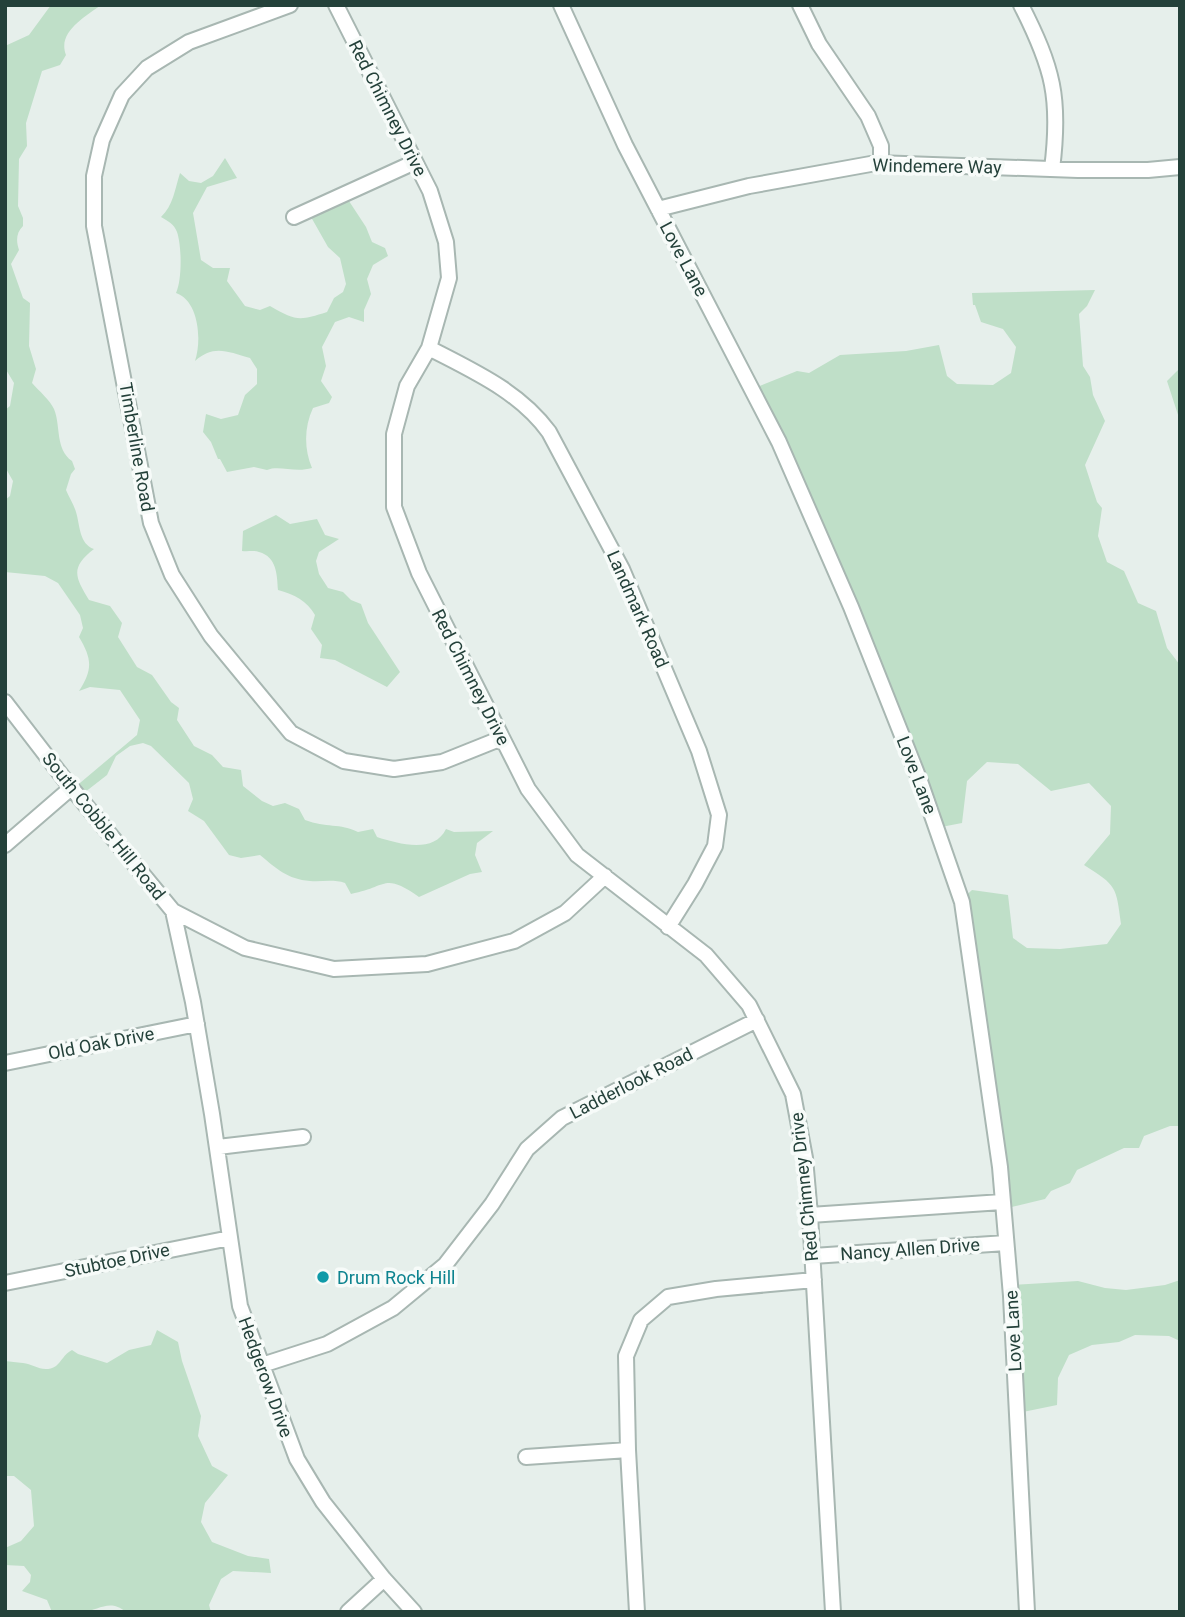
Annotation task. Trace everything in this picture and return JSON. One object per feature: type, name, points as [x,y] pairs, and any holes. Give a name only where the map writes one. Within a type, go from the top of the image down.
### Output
[{"type":"street","name":"Timberline Road","points":[[290,5],[189,42],[147,68],[122,95],[102,140],[94,176],[94,226],[151,523],[172,575],[211,636],[291,733],[344,761],[394,769],[442,762],[502,738]]},
{"type":"street","name":"Red Chimney Drive","points":[[336,5],[430,191],[446,242],[449,278],[429,348],[407,386],[394,434],[394,507],[419,573],[528,789],[577,855],[706,956],[749,1005],[793,1094],[805,1158],[810,1215],[833,1612]]},
{"type":"street","name":"Love Lane","points":[[561,5],[625,145],[779,442],[851,607],[925,793],[962,902],[997,1142],[1012,1296],[1027,1612]]},
{"type":"street","points":[[800,5],[820,44],[868,116],[881,146],[881,163]]},
{"type":"street","points":[[1021,5],[1049,67],[1057,110],[1052,169]]},
{"type":"street","points":[[293,217],[415,162]]},
{"type":"street","name":"Windemere Way","points":[[658,209],[749,186],[881,163],[1052,169],[1149,170],[1180,167]]},
{"type":"street","name":"Landmark Road","points":[[429,348],[502,388],[535,413],[549,432],[622,569],[699,751],[719,815],[715,846],[668,927]]},
{"type":"street","name":"South Cobble Hill Road","points":[[5,702],[71,788],[173,911],[245,948],[334,969],[427,964],[514,941],[565,913],[606,876]]},
{"type":"street","points":[[5,845],[71,788]]},
{"type":"street","name":"Hedgerow Drive","points":[[173,911],[197,1024],[218,1147],[240,1306],[298,1459],[323,1502],[414,1612]]},
{"type":"street","name":"Ladderlook Road","points":[[262,1365],[327,1344],[393,1308],[445,1265],[492,1204],[527,1149],[562,1118],[757,1020]]},
{"type":"street","name":"Old Oak Drive","points":[[5,1063],[197,1024]]},
{"type":"street","points":[[218,1147],[303,1137]]},
{"type":"street","points":[[810,1215],[1002,1202]]},
{"type":"street","name":"Stubtoe Drive","points":[[5,1283],[230,1238]]},
{"type":"street","name":"Nancy Allen Drive","points":[[813,1256],[1006,1243]]},
{"type":"street","name":"Red Chimney Drive","points":[[637,1612],[626,1356],[641,1320],[668,1297],[716,1289],[814,1280]]},
{"type":"street","points":[[526,1457],[628,1450]]},
{"type":"street","points":[[348,1612],[384,1579]]},
{"type":"green space","points":[[51,5],[101,5],[69,32],[65,39],[66,55],[60,65],[42,71],[26,123],[27,146],[19,159],[18,206],[23,226],[17,237],[19,250],[11,264],[23,298],[30,303],[29,346],[36,369],[32,383],[54,409],[63,450],[75,469],[66,490],[75,509],[83,539],[94,549],[78,567],[80,584],[89,600],[110,606],[122,623],[118,637],[137,667],[152,675],[171,702],[179,708],[177,720],[194,746],[212,755],[223,767],[241,770],[243,786],[262,801],[273,806],[285,803],[299,809],[305,820],[358,832],[373,829],[377,837],[405,844],[433,842],[446,829],[454,832],[493,831],[477,843],[475,855],[482,872],[470,874],[419,897],[391,883],[351,894],[345,883],[310,881],[289,876],[260,855],[241,858],[229,855],[204,821],[188,811],[193,799],[189,783],[151,746],[143,743],[130,746],[116,756],[107,775],[80,796],[74,788],[137,735],[140,720],[120,690],[90,687],[79,691],[89,670],[88,658],[79,637],[83,628],[80,615],[58,583],[45,576],[5,572],[5,500],[10,496],[13,481],[5,467],[5,410],[10,406],[14,383],[5,368],[5,46],[29,35]]},
{"type":"green space","points":[[225,158],[237,178],[207,187],[193,213],[201,260],[213,268],[230,268],[227,281],[245,306],[260,310],[270,306],[298,318],[327,312],[346,284],[340,258],[328,247],[311,217],[345,195],[366,227],[372,242],[385,248],[388,256],[373,265],[367,279],[371,294],[364,310],[364,322],[349,317],[335,322],[322,347],[326,366],[321,381],[332,397],[329,403],[313,408],[308,423],[306,446],[312,468],[267,470],[254,467],[227,472],[203,432],[206,414],[221,419],[238,415],[245,395],[257,384],[257,369],[250,358],[221,351],[209,353],[195,361],[197,322],[190,304],[176,293],[180,272],[179,238],[174,227],[161,217],[171,202],[180,173],[189,181],[201,183],[213,176]]},
{"type":"green space","points":[[1095,290],[1087,306],[1079,314],[1083,366],[1090,377],[1093,395],[1105,421],[1085,465],[1097,502],[1102,508],[1098,536],[1107,562],[1124,571],[1138,603],[1156,611],[1167,648],[1180,665],[1180,1126],[1170,1126],[1144,1136],[1139,1148],[1124,1148],[1077,1170],[1070,1183],[1051,1191],[1045,1199],[1003,1209],[961,900],[972,890],[1008,895],[1013,938],[1027,948],[1060,949],[1107,944],[1121,924],[1116,894],[1109,883],[1084,865],[1110,834],[1111,806],[1089,783],[1051,791],[1018,764],[987,762],[967,781],[962,823],[936,828],[752,389],[797,371],[809,373],[840,355],[906,351],[939,345],[947,376],[957,384],[993,385],[1011,373],[1016,347],[1003,329],[981,322],[973,305],[972,293]]},
{"type":"green space","points":[[1180,368],[1180,421],[1167,381]]},
{"type":"green space","points":[[276,515],[290,524],[317,519],[325,535],[339,539],[319,552],[316,561],[319,574],[328,588],[343,592],[351,600],[361,604],[368,623],[400,672],[387,687],[335,660],[320,658],[322,645],[311,629],[315,615],[312,610],[300,599],[278,590],[275,567],[265,554],[242,551],[243,531]]},
{"type":"green space","points":[[1180,1280],[1180,1341],[1169,1336],[1135,1335],[1119,1342],[1092,1345],[1069,1355],[1058,1378],[1057,1405],[1018,1413],[1011,1285],[1078,1281],[1126,1290],[1165,1285]]},
{"type":"green space","points":[[157,1330],[178,1342],[201,1416],[198,1436],[212,1466],[228,1475],[205,1503],[201,1522],[212,1542],[248,1556],[269,1559],[271,1573],[233,1571],[221,1579],[209,1605],[211,1612],[126,1612],[114,1606],[104,1606],[82,1612],[52,1612],[47,1600],[22,1591],[30,1582],[31,1575],[24,1566],[5,1565],[5,1548],[21,1541],[34,1526],[31,1490],[14,1476],[5,1476],[5,1361],[47,1369],[56,1366],[72,1350],[107,1363],[129,1350],[151,1345]]},
{"type":"place","name":"Drum Rock Hill","points":[[323,1277]]}]
